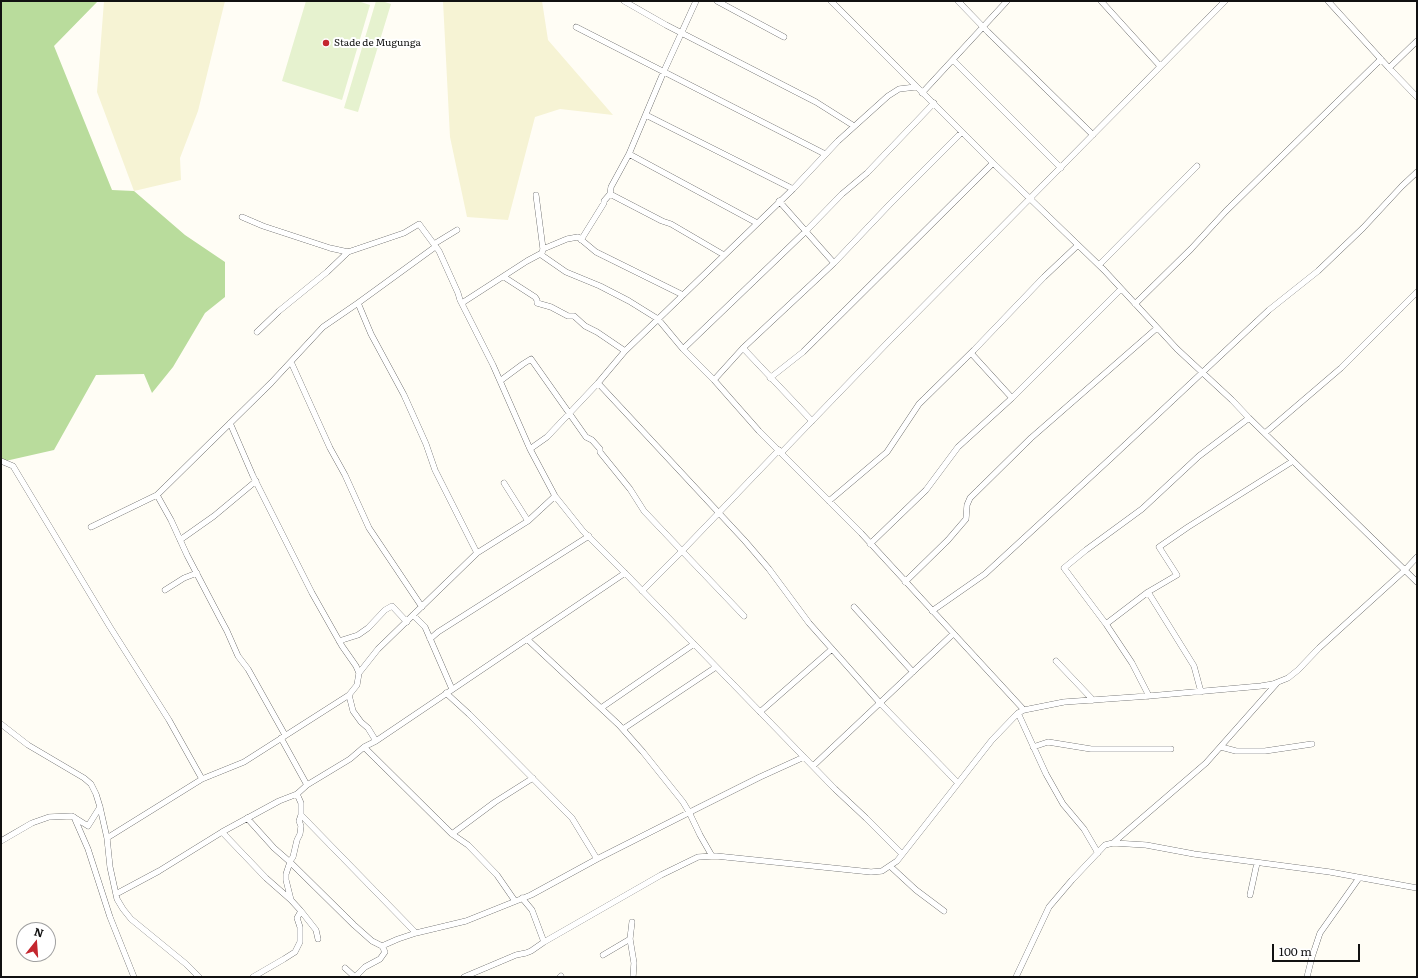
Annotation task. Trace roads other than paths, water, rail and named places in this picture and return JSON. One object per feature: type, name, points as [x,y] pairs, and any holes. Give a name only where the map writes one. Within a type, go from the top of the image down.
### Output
[{"type":"street","points":[[624,1],[682,33],[816,102],[854,126]]},
{"type":"street","points":[[580,240],[604,201],[610,194],[611,187],[618,171],[629,154],[639,128],[646,116],[664,71],[696,1]]},
{"type":"street","points":[[717,1],[784,37]]},
{"type":"street","points":[[831,1],[993,163],[1099,265],[1157,328],[1417,582]]},
{"type":"street","points":[[958,1],[983,28],[1093,135]]},
{"type":"street","points":[[922,93],[1007,1]]},
{"type":"street","points":[[1101,1],[1160,66]]},
{"type":"street","points":[[642,591],[812,421],[1224,1]]},
{"type":"street","points":[[1328,1],[1417,97]]},
{"type":"street","points":[[576,27],[825,154]]},
{"type":"street","points":[[1389,68],[1417,41]]},
{"type":"street","points":[[1135,304],[1191,249],[1226,211],[1381,59]]},
{"type":"street","points":[[953,60],[1061,168]]},
{"type":"street","points":[[530,449],[547,437],[598,383],[625,351],[793,189],[825,154],[854,126],[888,96],[899,89],[916,86]]},
{"type":"street","points":[[683,349],[806,231],[842,194],[866,173],[934,103]]},
{"type":"street","points":[[646,116],[793,189]]},
{"type":"street","points":[[714,380],[743,348],[834,263],[962,132]]},
{"type":"street","points":[[629,154],[758,223]]},
{"type":"street","points":[[770,378],[803,352],[993,163]]},
{"type":"street","points":[[1099,265],[1197,166]]},
{"type":"street","points":[[932,611],[985,574],[1270,310],[1318,271],[1363,228],[1417,172]]},
{"type":"street","points":[[610,194],[662,221],[671,224],[724,255]]},
{"type":"street","points":[[536,195],[542,252],[566,272],[600,286],[629,301],[658,319],[683,349],[714,380],[759,431],[870,544],[1024,710]]},
{"type":"street","points":[[779,201],[834,263]]},
{"type":"street","points":[[242,217],[271,229],[330,248],[348,252]]},
{"type":"street","points":[[257,332],[279,311],[327,272],[348,252],[404,233],[419,224],[434,245],[500,382],[530,449],[555,496],[583,532],[589,536],[716,668],[902,854]]},
{"type":"street","points":[[91,527],[157,495],[323,327],[358,303],[434,245],[457,230]]},
{"type":"street","points":[[462,303],[542,252],[567,239],[578,237],[596,252],[683,295]]},
{"type":"street","points":[[829,501],[887,452],[919,404],[1078,244]]},
{"type":"street","points":[[504,277],[535,297],[537,303],[551,307],[568,316],[574,316],[585,326],[598,332],[625,351]]},
{"type":"street","points":[[870,544],[926,490],[958,448],[1012,398],[1121,289]]},
{"type":"street","points":[[1265,433],[1341,368],[1417,292]]},
{"type":"street","points":[[358,303],[372,334],[404,395],[426,444],[435,470],[477,553]]},
{"type":"street","points":[[905,582],[948,540],[966,519],[967,505],[970,498],[1030,438],[1157,328]]},
{"type":"street","points":[[743,348],[812,421]]},
{"type":"street","points":[[971,353],[1012,398]]},
{"type":"street","points":[[500,382],[522,364],[531,360],[568,414],[586,437],[592,440],[600,449],[600,452],[630,489],[644,511],[744,616]]},
{"type":"street","points":[[290,362],[369,528],[422,607]]},
{"type":"street","points":[[598,383],[769,569],[809,623],[880,703],[958,783]]},
{"type":"street","points":[[1149,696],[1132,663],[1106,624],[1064,568],[1142,509],[1199,456],[1248,418]]},
{"type":"street","points":[[230,422],[256,481],[312,593],[359,673]]},
{"type":"street","points":[[1,461],[13,466],[169,720],[202,779]]},
{"type":"street","points":[[1106,624],[1148,592],[1177,574],[1159,546],[1293,461]]},
{"type":"street","points":[[180,540],[214,516],[256,481]]},
{"type":"street","points":[[504,483],[528,521]]},
{"type":"street","points":[[157,495],[227,631],[238,656],[256,681],[307,785]]},
{"type":"street","points":[[107,838],[202,779],[244,762],[349,695],[357,685],[359,673],[378,649],[414,616],[477,553],[528,521],[555,496]]},
{"type":"street","points":[[430,639],[438,632],[589,536]]},
{"type":"street","points":[[464,977],[516,955],[526,953],[661,875],[698,857],[734,857],[871,872],[882,871],[890,866],[902,854],[992,740],[1018,713],[1024,710],[1064,702],[1201,692],[1262,686],[1279,682],[1288,678],[1298,670],[1319,648],[1405,570],[1417,556]]},
{"type":"street","points":[[165,590],[184,578],[197,573]]},
{"type":"street","points":[[116,894],[159,871],[247,818],[279,801],[297,794],[307,785],[350,759],[364,747],[376,742],[596,591],[625,573]]},
{"type":"street","points":[[1148,592],[1194,666],[1201,692]]},
{"type":"street","points":[[339,641],[358,635],[368,628],[385,610],[392,606],[407,622]]},
{"type":"street","points":[[854,607],[913,672]]},
{"type":"street","points":[[414,616],[425,628],[452,689]]},
{"type":"street","points":[[813,766],[953,634]]},
{"type":"street","points":[[527,639],[623,729],[665,779],[690,812],[700,835],[712,856]]},
{"type":"street","points":[[601,708],[694,644]]},
{"type":"street","points":[[760,712],[832,649]]},
{"type":"street","points":[[1056,661],[1093,700]]},
{"type":"street","points":[[623,729],[716,668]]},
{"type":"street","points":[[1113,843],[1206,763],[1279,682]]},
{"type":"street","points":[[446,693],[572,818],[597,859]]},
{"type":"street","points":[[349,695],[353,711],[361,722],[368,728],[376,742]]},
{"type":"street","points":[[1018,713],[1033,747],[1063,804],[1084,829],[1098,853]]},
{"type":"street","points":[[1,724],[28,745],[84,778],[91,784],[100,807],[107,838],[110,866],[116,894],[123,909],[131,919],[200,977]]},
{"type":"street","points":[[1033,747],[1048,742],[1091,748],[1171,749]]},
{"type":"street","points":[[1221,747],[1236,751],[1265,751],[1312,744]]},
{"type":"street","points":[[364,747],[452,834],[468,845],[497,875],[515,901]]},
{"type":"street","points":[[382,946],[416,933],[466,921],[522,898],[760,777],[804,757]]},
{"type":"street","points":[[452,834],[495,802],[533,778]]},
{"type":"street","points":[[291,900],[286,874],[290,861],[294,857],[297,840],[300,834],[299,821],[301,815],[301,803],[297,794]]},
{"type":"street","points":[[1,841],[32,823],[49,817],[74,817],[88,826],[100,807]]},
{"type":"street","points":[[301,815],[416,933]]},
{"type":"street","points":[[74,817],[88,849],[110,917],[134,977]]},
{"type":"street","points":[[247,818],[274,848],[290,861],[354,925],[372,941],[382,946],[385,952],[380,958],[365,967],[355,977],[345,968]]},
{"type":"street","points":[[222,832],[266,878],[301,911],[316,930],[318,939]]},
{"type":"street","points":[[1016,977],[1049,907],[1105,845],[1113,843],[1146,845],[1194,854],[1330,872],[1417,888]]},
{"type":"street","points":[[1250,895],[1258,863]]},
{"type":"street","points":[[890,866],[916,890],[944,911]]},
{"type":"street","points":[[1307,977],[1320,933],[1359,878]]},
{"type":"street","points":[[522,898],[532,910],[544,942]]},
{"type":"street","points":[[253,977],[284,960],[295,952],[300,942],[300,927],[298,918],[301,911]]},
{"type":"street","points":[[632,922],[630,939],[634,963],[633,977]]},
{"type":"street","points":[[602,955],[630,939]]},
{"type":"place","name":"Stade de Mugunga","points":[[326,43]]}]
